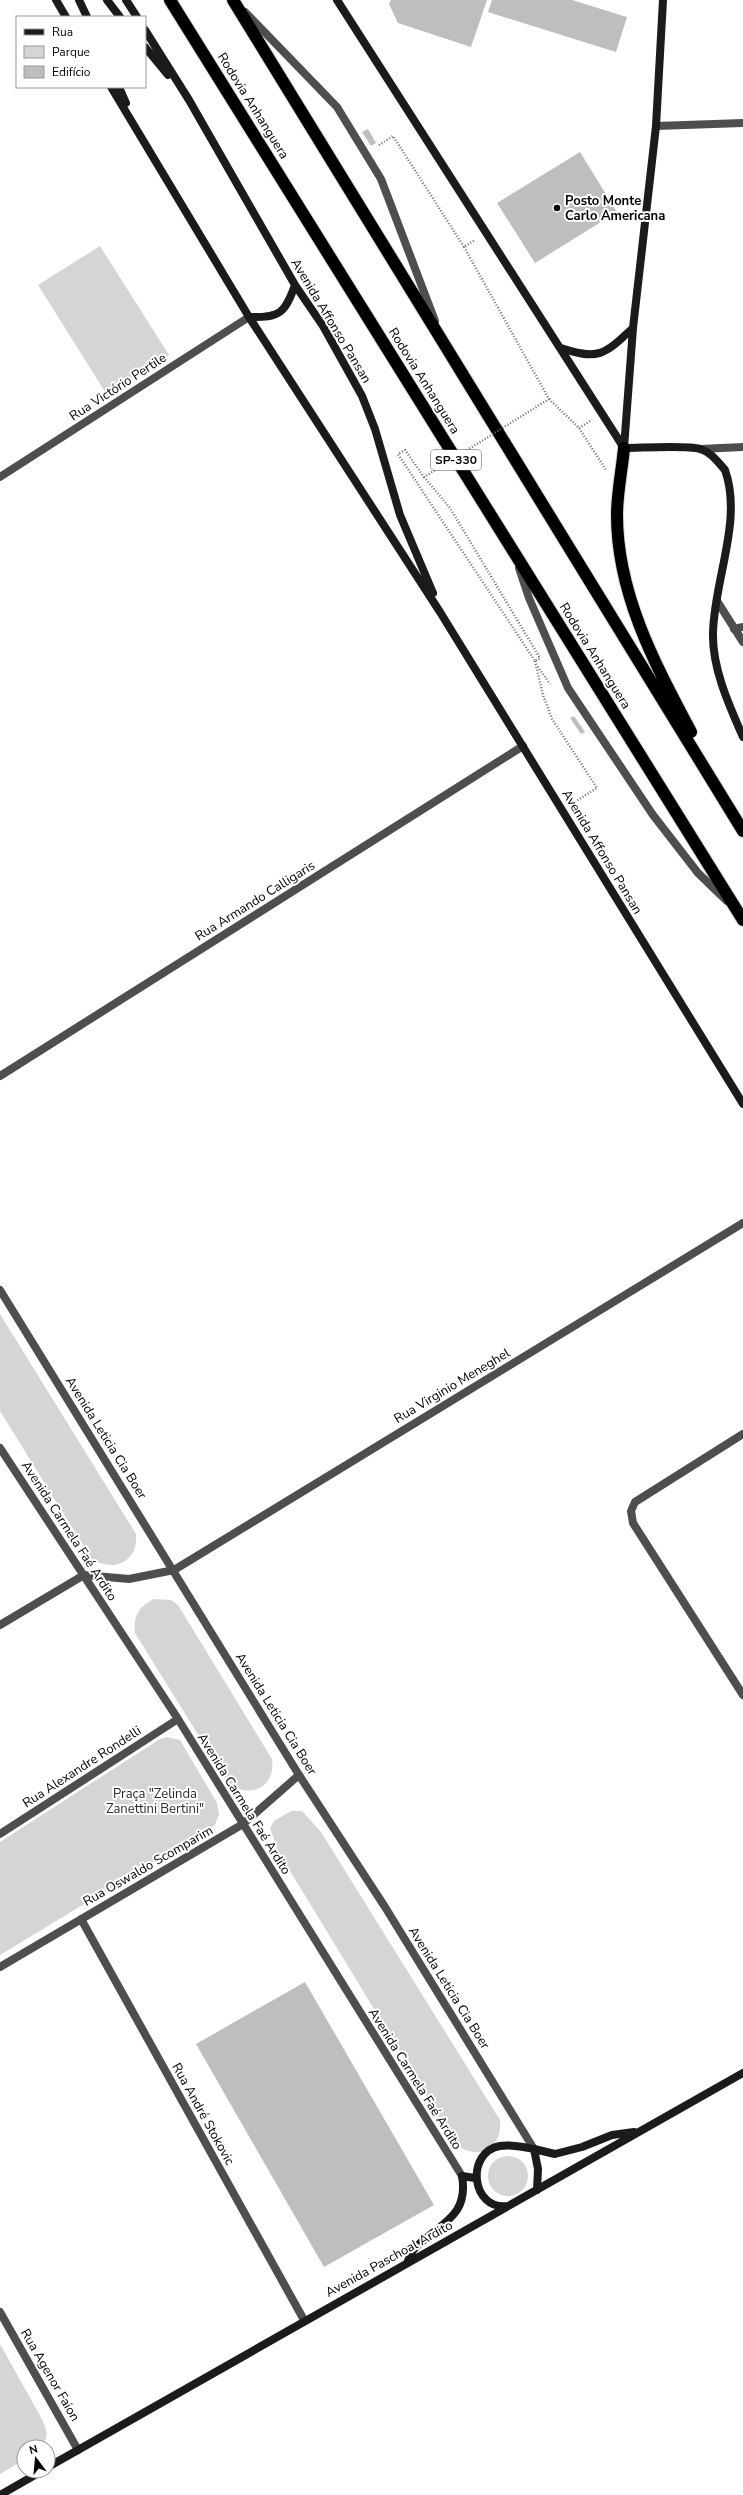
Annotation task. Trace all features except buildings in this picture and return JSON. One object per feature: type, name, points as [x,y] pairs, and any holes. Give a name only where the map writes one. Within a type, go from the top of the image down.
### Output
[{"type":"highway","name":"Rodovia Anhanguera","points":[[170,0],[741,916]]},
{"type":"highway","points":[[233,0],[743,831]]},
{"type":"highway","points":[[624,448],[617,514],[622,566],[631,602],[655,664],[743,831]]},
{"type":"main road","points":[[56,0],[65,16]]},
{"type":"main road","points":[[79,0],[87,16]]},
{"type":"main road","points":[[107,0],[119,16]]},
{"type":"main road","points":[[126,0],[136,16]]},
{"type":"main road","points":[[337,0],[624,448]]},
{"type":"main road","points":[[624,448],[633,328],[656,126],[663,0]]},
{"type":"main road","name":"Avenida Affonso Pansan","points":[[146,32],[189,100],[294,285],[323,326],[362,396],[375,429],[400,515],[440,612]]},
{"type":"main road","name":"Avenida Affonso Pansan","points":[[146,47],[189,100]]},
{"type":"main road","name":"Avenida Affonso Pansan","points":[[112,88],[138,128],[249,317],[440,612],[743,1104]]},
{"type":"main road","name":"Avenida Affonso Pansan","points":[[119,88],[138,128]]},
{"type":"main road","points":[[249,317],[269,317],[287,306],[294,285]]},
{"type":"main road","points":[[561,348],[578,354],[595,356],[615,345],[633,328]]},
{"type":"main road","points":[[624,448],[700,449],[716,459],[729,475],[737,493],[740,519]]},
{"type":"main road","points":[[737,539],[717,601],[713,634],[718,671],[743,737]]},
{"type":"main road","name":"Avenida Paschoal Ardito","points":[[56,2462],[304,2320],[743,2073]]},
{"type":"main road","points":[[509,2205],[500,2207],[483,2198],[475,2178],[477,2168],[489,2151],[498,2146],[509,2145],[555,2154],[582,2147],[612,2135],[638,2132]]},
{"type":"main road","points":[[534,2149],[538,2169],[537,2190]]},
{"type":"main road","points":[[407,2263],[415,2247],[445,2225],[461,2204],[464,2191],[462,2176],[475,2178]]},
{"type":"main road","points":[[0,2495],[28,2479]]},
{"type":"street","points":[[233,0],[337,107],[381,179],[445,346]]},
{"type":"street","points":[[656,126],[743,123]]},
{"type":"street","name":"Rua Victório Pertile","points":[[0,477],[249,317]]},
{"type":"street","points":[[700,449],[743,447]]},
{"type":"street","points":[[515,554],[529,598],[568,688],[662,826],[698,873],[741,916]]},
{"type":"street","points":[[717,601],[743,642]]},
{"type":"street","points":[[734,629],[743,627]]},
{"type":"street","name":"Rua Armando Calligaris","points":[[0,1076],[523,746]]},
{"type":"street","name":"Rua Virginio Meneghel","points":[[174,1570],[743,1223]]},
{"type":"street","name":"Avenida Leticia Cia Boer","points":[[0,1290],[299,1775],[389,1914],[534,2149]]},
{"type":"street","points":[[743,1434],[635,1502],[631,1511],[633,1523],[743,1695]]},
{"type":"street","name":"Avenida Carmela Faé Ardito","points":[[0,1448],[178,1719],[462,2176]]},
{"type":"street","points":[[0,1626],[84,1575],[129,1579],[174,1570]]},
{"type":"street","name":"Rua Alexandre Rondelli","points":[[0,1834],[178,1719]]},
{"type":"street","name":"Rua Oswaldo Scomparim","points":[[0,1967],[243,1824],[299,1775]]},
{"type":"street","name":"Rua André Stokovic","points":[[81,1919],[304,2320]]},
{"type":"street","name":"Rua Agenor Faion","points":[[0,2312],[78,2450]]},
{"type":"path","points":[[379,145],[393,136],[464,247],[549,399],[579,428],[619,490]]},
{"type":"path","points":[[424,477],[549,399]]},
{"type":"path","points":[[535,662],[540,658],[450,508],[424,477],[405,450],[398,454],[535,662],[555,690]]},
{"type":"path","points":[[535,662],[543,696],[552,719],[596,788],[562,810]]},
{"type":"green space","points":[[100,246],[169,355],[107,395],[38,285]]},
{"type":"green space","points":[[0,1314],[136,1534],[136,1543],[133,1551],[129,1558],[123,1562],[116,1565],[108,1565],[99,1563],[91,1558],[0,1411]]},
{"type":"green space","points":[[154,1599],[171,1600],[178,1605],[272,1759],[270,1777],[260,1788],[245,1790],[236,1788],[228,1783],[135,1633],[135,1622],[138,1612],[144,1605]]},
{"type":"green space","name":"Praça \"Zelinda Zanettini Bertini\"","points":[[167,1737],[180,1740],[217,1803],[219,1814],[215,1825],[0,1955],[0,1842],[160,1739]]},
{"type":"green space","points":[[291,1811],[302,1811],[321,1832],[500,2120],[500,2130],[497,2138],[493,2145],[487,2149],[480,2152],[473,2152],[456,2144],[278,1851],[270,1828],[274,1821]]},
{"type":"green space","points":[[508,2156],[516,2158],[522,2162],[526,2168],[528,2176],[526,2184],[522,2190],[516,2194],[508,2196],[500,2194],[494,2190],[490,2184],[488,2176],[490,2168],[494,2162],[500,2158]]},
{"type":"green space","points":[[0,2344],[43,2421],[47,2434],[46,2439],[16,2439],[16,2465],[0,2474]]},
{"type":"place","name":"Posto Monte Carlo Americana","points":[[557,208]]}]
